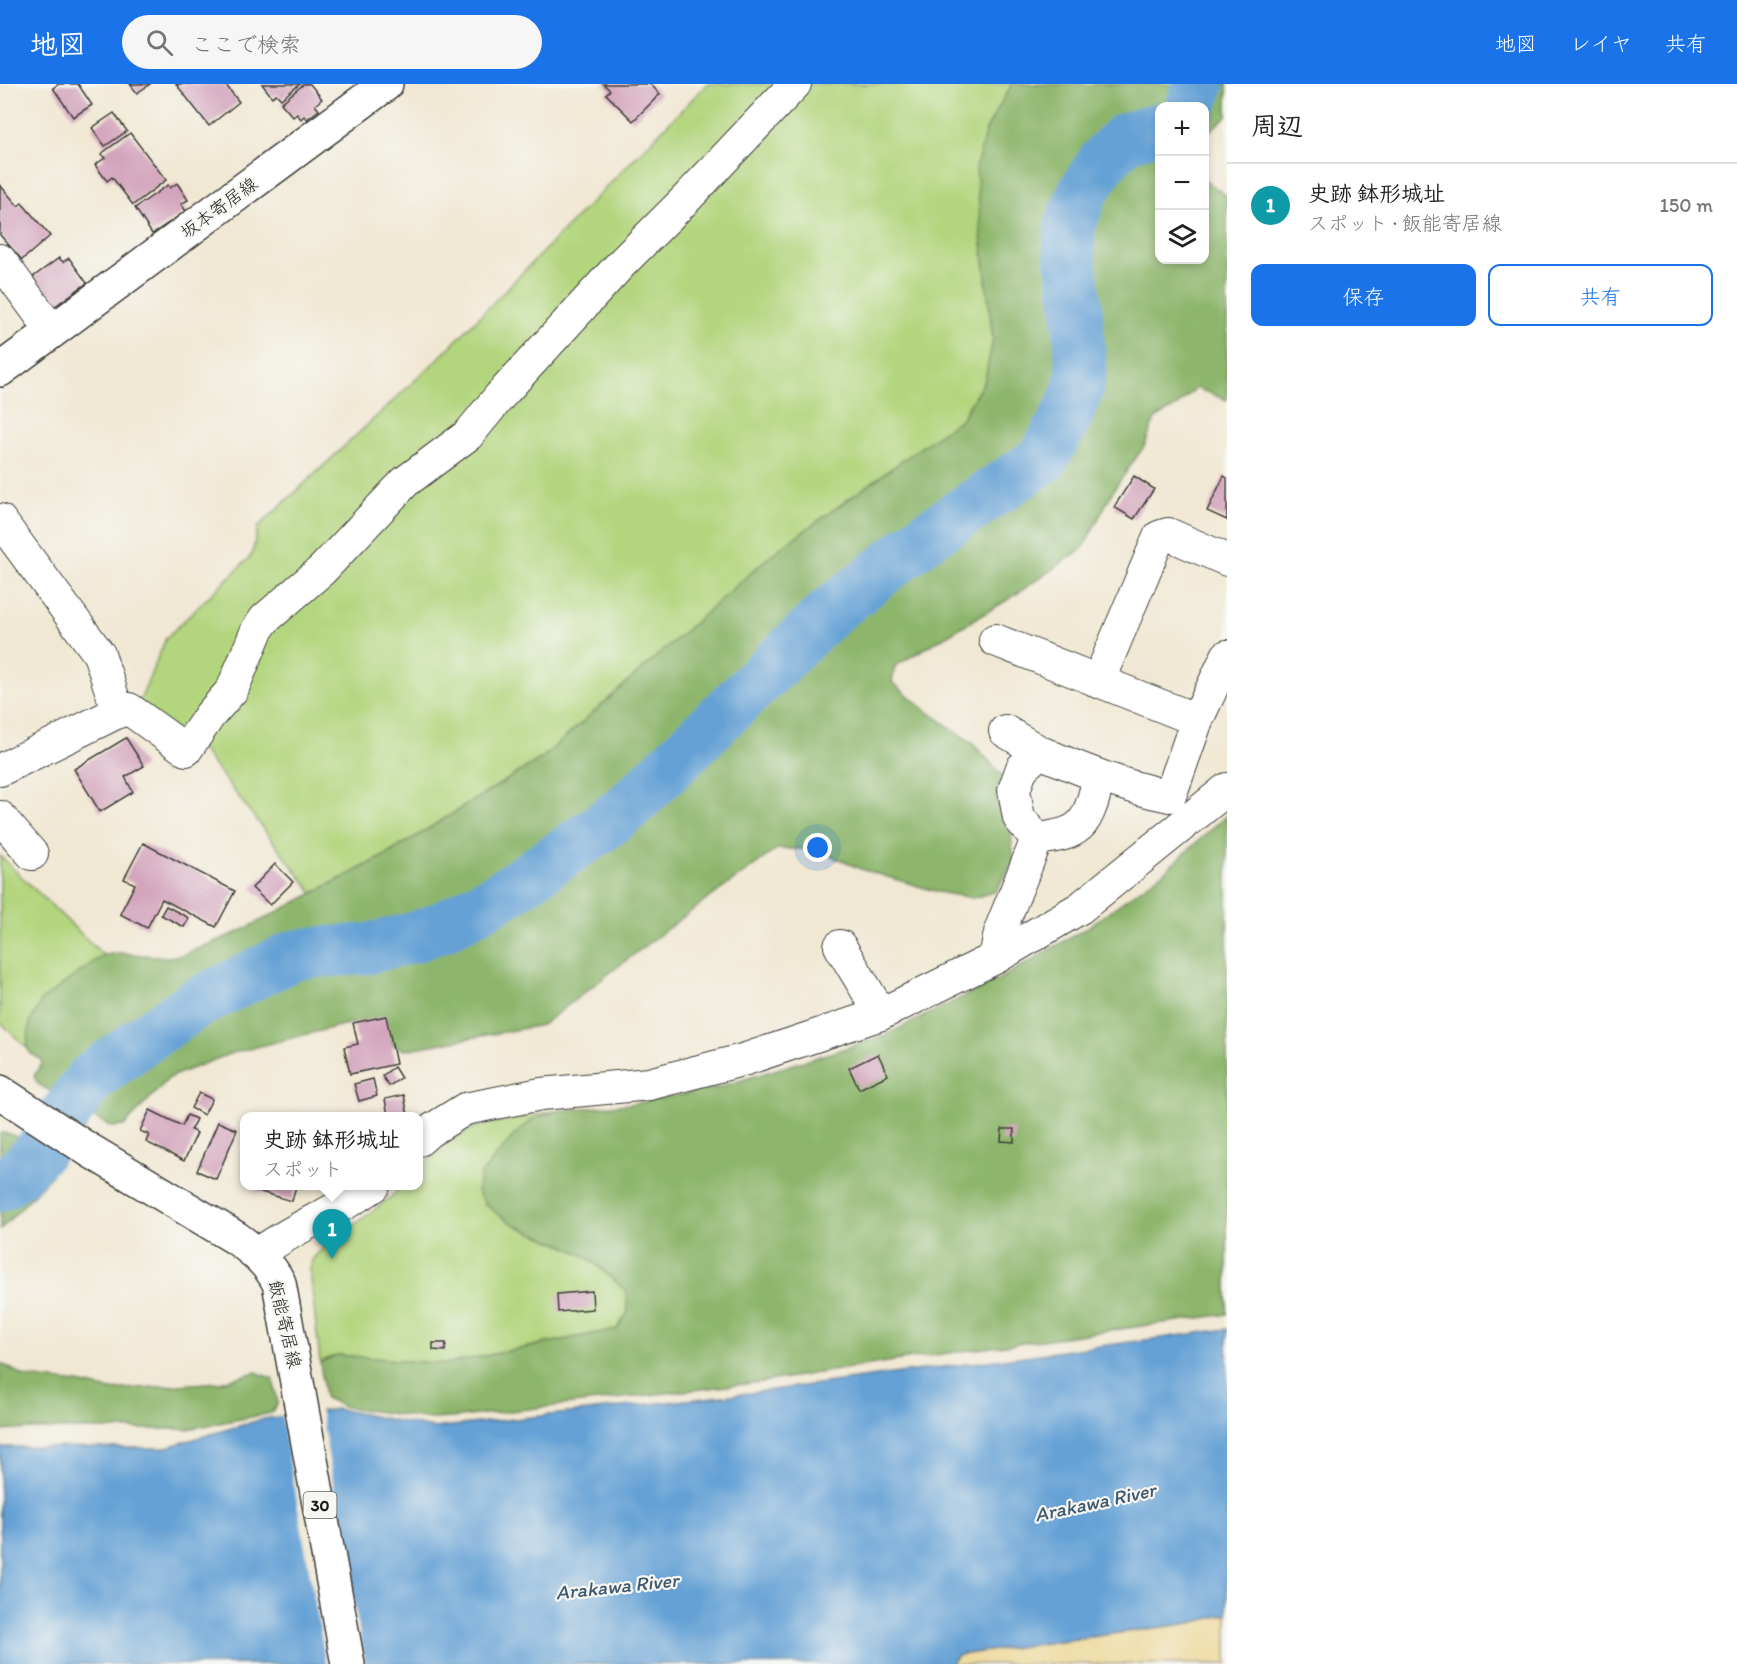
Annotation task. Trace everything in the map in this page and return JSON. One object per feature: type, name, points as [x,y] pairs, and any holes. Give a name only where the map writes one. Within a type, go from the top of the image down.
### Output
[{"type":"main road","name":"坂本寄居線","points":[[0,370],[386,84]]},
{"type":"main road","name":"飯能寄居線","points":[[1,1092],[89,1150],[236,1238],[258,1254],[268,1265],[279,1284],[348,1664]]},
{"type":"street","points":[[0,770],[118,712],[129,709],[186,750],[189,748],[210,715],[232,690],[241,674],[250,645],[265,619],[322,570],[405,482],[468,435],[500,396],[622,263],[795,84]]},
{"type":"street","points":[[0,260],[52,331]]},
{"type":"street","points":[[0,520],[99,654],[118,712]]},
{"type":"street","points":[[1098,682],[1159,537],[1168,534],[1227,560]]},
{"type":"street","points":[[995,640],[1197,720]]},
{"type":"street","points":[[1170,796],[1197,720],[1227,656]]},
{"type":"street","points":[[1005,731],[1040,752],[1140,790],[1170,796],[1200,812]]},
{"type":"street","points":[[1037,839],[1020,818],[1014,790],[1022,768],[1040,752]]},
{"type":"street","points":[[1037,839],[1061,835],[1080,826],[1093,801],[1099,776]]},
{"type":"street","points":[[423,1136],[465,1109],[541,1094],[649,1084],[746,1059],[881,1014],[995,958],[1080,909],[1227,789]]},
{"type":"street","points":[[0,817],[32,854]]},
{"type":"street","points":[[995,958],[1001,928],[1037,839]]},
{"type":"street","points":[[840,946],[881,1014]]},
{"type":"street","points":[[258,1254],[275,1241],[349,1203],[367,1190]]},
{"type":"green space","points":[[707,84],[1012,84],[986,130],[981,233],[993,339],[985,380],[962,418],[772,554],[542,758],[386,855],[313,893],[203,751],[138,705],[166,638],[252,555],[258,527],[438,359]]},
{"type":"green space","points":[[1012,84],[1227,84],[1227,116],[1209,132],[1209,102],[1155,102],[1155,264],[1209,264],[1209,184],[1227,196],[1227,400],[1196,388],[1177,406],[1155,419],[1145,445],[1114,489],[1083,548],[1009,599],[895,666],[892,682],[927,711],[972,743],[1005,778],[1014,861],[996,891],[973,898],[938,892],[861,869],[815,849],[777,849],[667,929],[542,1025],[404,1050],[351,1023],[229,1054],[170,1077],[124,1126],[111,1127],[38,1084],[34,1076],[42,1064],[41,1059],[31,1054],[27,1048],[30,1022],[42,1000],[103,955],[119,953],[168,957],[182,955],[241,931],[386,855],[542,758],[772,554],[962,418],[985,380],[993,339],[976,167],[986,130]]},
{"type":"green space","points":[[1227,815],[1227,1314],[906,1359],[762,1382],[451,1418],[431,1419],[345,1407],[325,1398],[320,1362],[337,1355],[445,1364],[617,1329],[628,1312],[626,1291],[583,1255],[524,1229],[497,1214],[477,1191],[481,1174],[514,1135],[532,1120],[555,1111],[630,1104],[716,1088],[882,1037],[1003,977],[1085,929],[1164,872]]},
{"type":"green space","points":[[0,856],[103,955],[42,1000],[30,1022],[27,1048],[0,1022]]},
{"type":"green space","points":[[555,1111],[532,1120],[484,1204],[521,1228],[585,1255],[626,1291],[628,1312],[617,1329],[445,1364],[337,1355],[320,1362],[310,1270],[312,1260],[398,1190],[423,1190],[423,1165],[453,1139],[475,1127]]},
{"type":"green space","points":[[0,1133],[11,1134],[53,1159],[51,1176],[0,1230]]},
{"type":"green space","points":[[0,1363],[26,1377],[78,1383],[111,1390],[220,1382],[256,1372],[273,1379],[278,1403],[271,1413],[188,1429],[0,1431]]},
{"type":"sand","points":[[1227,1614],[1227,1664],[951,1664],[958,1655],[1191,1623]]},
{"type":"water","name":"Arakawa River","points":[[1227,1329],[1227,1614],[1191,1623],[958,1655],[951,1664],[0,1664],[0,1448],[163,1448],[263,1419],[337,1409],[433,1428],[750,1393]]},
{"type":"pier","points":[[320,1408],[365,1664],[326,1664],[281,1413]]},
{"type":"building","points":[[59,84],[78,84],[92,105],[73,117],[53,88]]},
{"type":"building","points":[[130,84],[150,84],[137,93]]},
{"type":"building","points":[[176,84],[225,84],[239,102],[209,126]]},
{"type":"building","points":[[262,84],[300,84],[281,99],[276,94],[272,97]]},
{"type":"building","points":[[304,84],[310,84],[322,99],[315,105],[319,110],[307,119],[304,116],[301,119],[297,114],[293,117],[281,103]]},
{"type":"building","points":[[603,84],[650,84],[660,94],[633,121],[606,94],[610,90]]},
{"type":"building","points":[[114,113],[127,131],[105,146],[92,128]]},
{"type":"building","points":[[130,133],[166,180],[133,205],[112,177],[107,181],[95,165],[105,158],[101,154]]},
{"type":"building","points":[[177,183],[188,200],[181,204],[186,211],[152,234],[135,208],[168,185],[170,188]]},
{"type":"building","points":[[0,185],[18,206],[22,203],[50,236],[22,260],[0,235]]},
{"type":"building","points":[[59,258],[63,262],[69,258],[87,283],[51,309],[33,277]]},
{"type":"building","points":[[1134,476],[1154,489],[1134,519],[1114,507]]},
{"type":"building","points":[[1224,476],[1227,478],[1227,520],[1207,511]]},
{"type":"building","points":[[126,738],[144,766],[125,777],[133,792],[100,812],[74,769]]},
{"type":"building","points":[[143,843],[235,891],[216,927],[162,899],[147,928],[120,914],[135,884],[124,879]]},
{"type":"building","points":[[275,864],[293,882],[270,905],[252,888]]},
{"type":"building","points":[[166,906],[189,918],[184,927],[161,915]]},
{"type":"building","points":[[386,1016],[396,1064],[350,1074],[344,1047],[358,1044],[353,1023]]},
{"type":"building","points":[[878,1054],[888,1075],[859,1089],[849,1068]]},
{"type":"building","points":[[394,1067],[401,1078],[389,1086],[382,1076]]},
{"type":"building","points":[[373,1079],[377,1096],[359,1101],[354,1084]]},
{"type":"building","points":[[199,1093],[212,1099],[204,1115],[191,1108]]},
{"type":"building","points":[[404,1095],[407,1112],[387,1112],[385,1099]]},
{"type":"building","points":[[150,1110],[182,1126],[187,1115],[196,1119],[191,1130],[197,1133],[184,1161],[146,1142],[149,1135],[140,1131]]},
{"type":"building","points":[[218,1122],[237,1130],[216,1179],[197,1171]]},
{"type":"building","points":[[1002,1129],[1014,1129],[1014,1142],[1001,1141]]},
{"type":"building","points":[[254,1190],[295,1190],[292,1201]]},
{"type":"building","points":[[592,1291],[593,1309],[558,1312],[557,1294]]},
{"type":"building","points":[[433,1343],[446,1343],[445,1351],[433,1350]]},
{"type":"waterway","points":[[1192,102],[1199,84]]},
{"type":"waterway","points":[[0,1186],[19,1173],[41,1149],[91,1078],[197,1003],[292,956],[367,949],[415,937],[446,925],[502,895],[602,827],[630,805],[831,611],[926,537],[1043,459],[1068,414],[1078,389],[1081,373],[1077,305],[1069,250],[1070,226],[1083,192],[1103,161],[1125,138],[1155,129]]},
{"type":"place","name":"史跡 鉢形城址","points":[[332,1259]]}]
